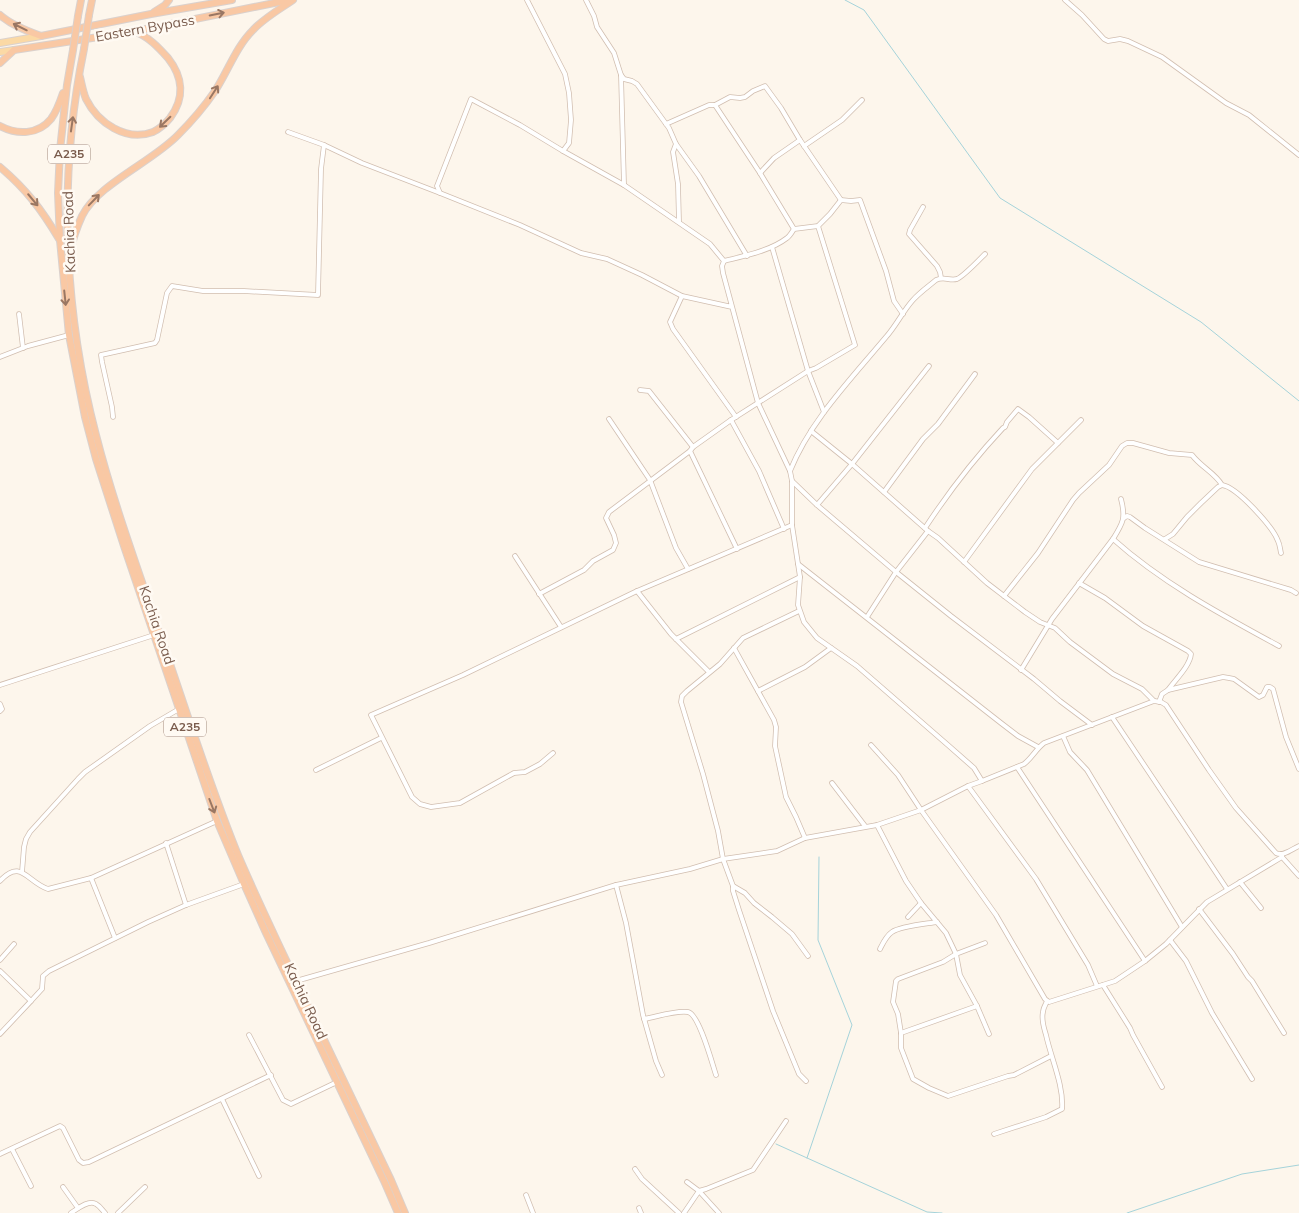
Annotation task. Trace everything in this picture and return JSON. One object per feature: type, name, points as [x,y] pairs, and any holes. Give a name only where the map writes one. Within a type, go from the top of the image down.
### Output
[{"type":"highway","name":"A235","points":[[67,85],[81,0]]},
{"type":"highway","name":"Kachia Road","points":[[92,0],[79,71],[69,153],[67,194],[66,263],[69,335],[85,417],[96,459],[228,830],[248,878],[382,1160],[405,1213]]},
{"type":"highway","points":[[150,14],[169,0]]},
{"type":"highway","name":"Eastern Bypass","points":[[41,36],[232,0]]},
{"type":"highway","points":[[66,263],[82,215],[89,206],[103,191],[156,154],[176,137],[215,91],[237,51],[254,28],[291,0]]},
{"type":"highway","name":"Eastern Bypass","points":[[14,50],[131,32],[291,0]]},
{"type":"highway","points":[[0,15],[5,20],[41,36]]},
{"type":"highway","points":[[79,71],[86,99],[105,123],[123,133],[133,135],[154,132],[161,127],[178,104],[181,94],[177,72],[171,62],[148,39],[141,34],[131,32]]},
{"type":"highway","points":[[0,63],[14,50]]},
{"type":"highway","name":"Kachia Road","points":[[67,85],[60,150],[60,240],[66,263],[80,364],[95,431],[154,635],[217,821],[244,884],[398,1213]]},
{"type":"highway","points":[[0,126],[24,132],[39,129],[52,118],[67,85]]},
{"type":"highway","points":[[0,167],[24,189],[38,206],[60,240]]},
{"type":"main road","name":"Eastern Bypass","points":[[0,43],[41,36]]},
{"type":"main road","name":"Eastern Bypass","points":[[0,52],[14,50]]},
{"type":"street","points":[[527,0],[565,74],[569,93],[571,120],[570,143],[563,151]]},
{"type":"street","points":[[586,0],[597,27],[614,53],[620,75],[624,185]]},
{"type":"street","points":[[1065,0],[1087,19],[1104,39],[1108,41],[1120,39],[1128,41],[1162,57],[1219,98],[1249,115],[1299,155]]},
{"type":"street","points":[[620,75],[624,79],[637,84],[666,124],[676,144],[699,176],[746,256]]},
{"type":"street","points":[[666,124],[709,105],[715,105],[730,97],[740,98],[765,86],[841,200],[860,200],[886,271],[894,301],[903,314]]},
{"type":"street","points":[[440,193],[437,186],[471,99],[624,185],[710,244],[724,261]]},
{"type":"street","points":[[804,146],[842,120],[862,100]]},
{"type":"street","points":[[715,105],[794,229]]},
{"type":"street","points":[[288,132],[324,145],[362,163],[440,193],[581,253],[607,259],[682,296],[732,306]]},
{"type":"street","points":[[760,173],[774,158],[800,140]]},
{"type":"street","points":[[676,144],[673,152],[678,184],[678,222]]},
{"type":"street","points":[[113,417],[102,355],[155,343],[168,292],[172,286],[203,291],[318,295],[321,169],[324,145]]},
{"type":"street","points":[[724,261],[746,256],[772,246],[788,238],[794,229],[818,226],[841,200]]},
{"type":"street","points":[[923,207],[909,234],[937,266],[941,278]]},
{"type":"street","points":[[539,594],[584,570],[593,561],[613,550],[616,543],[606,518],[609,512],[731,420],[808,371],[855,345],[818,226]]},
{"type":"street","points":[[772,246],[808,371],[824,412]]},
{"type":"street","points":[[790,471],[797,452],[810,431],[889,334],[913,299],[936,280],[941,278],[952,280],[960,278],[985,254]]},
{"type":"street","points":[[724,261],[722,266],[723,273],[758,403],[790,471],[792,481],[792,525],[800,577],[798,605],[804,622],[816,638],[857,666],[974,768],[982,781]]},
{"type":"street","points":[[682,296],[670,322],[673,329],[736,417]]},
{"type":"street","points":[[19,314],[23,348]]},
{"type":"street","points":[[0,356],[69,335]]},
{"type":"street","points":[[817,506],[929,366]]},
{"type":"street","points":[[884,492],[975,374]]},
{"type":"street","points":[[640,390],[650,391],[693,447]]},
{"type":"street","points":[[867,617],[950,491],[1018,409],[1030,417],[1058,443]]},
{"type":"street","points":[[610,419],[650,480],[676,548],[688,569]]},
{"type":"street","points":[[731,420],[759,471],[784,529]]},
{"type":"street","points":[[964,562],[1032,469],[1081,420]]},
{"type":"street","points":[[810,431],[852,464],[1004,596],[1040,622],[1055,628],[1070,642],[1113,674],[1142,689],[1157,701],[1166,705],[1236,808],[1276,853],[1282,855],[1299,876]]},
{"type":"street","points":[[1004,596],[1038,553],[1073,500],[1109,464],[1122,446],[1127,443],[1169,453],[1192,455],[1198,464],[1204,466],[1222,485]]},
{"type":"street","points":[[690,451],[737,549]]},
{"type":"street","points":[[792,481],[817,506],[896,572],[1060,702],[1092,725]]},
{"type":"street","points":[[1165,539],[1173,534],[1187,517],[1222,485],[1228,486],[1235,491],[1269,524],[1278,542],[1280,553]]},
{"type":"street","points":[[1021,670],[1048,625],[1121,526],[1124,510],[1121,499]]},
{"type":"street","points":[[1124,518],[1130,517],[1198,562],[1296,593]]},
{"type":"street","points":[[553,752],[540,764],[525,772],[514,773],[460,803],[431,807],[420,804],[412,797],[371,716],[464,675],[637,591],[792,525]]},
{"type":"street","points":[[1113,539],[1132,556],[1167,580],[1235,622],[1279,646]]},
{"type":"street","points":[[516,556],[560,627]]},
{"type":"street","points":[[798,564],[1001,723],[1038,748]]},
{"type":"street","points":[[676,639],[800,577]]},
{"type":"street","points":[[296,981],[429,943],[616,885],[723,860],[777,851],[805,838],[877,825],[921,810],[968,786],[1017,767],[1028,760],[1044,743],[1157,701],[1188,664],[1191,657],[1190,654],[1188,651],[1143,626],[1105,598],[1079,582]]},
{"type":"street","points":[[637,591],[676,639],[709,672]]},
{"type":"street","points":[[799,611],[743,638],[720,664],[682,696],[681,702],[703,774],[718,831],[723,860],[733,886],[739,910],[773,1011],[799,1074],[806,1080]]},
{"type":"street","points":[[0,685],[154,635]]},
{"type":"street","points":[[734,648],[774,720],[776,726],[775,746],[786,797],[805,838]]},
{"type":"street","points":[[758,692],[805,667],[831,648]]},
{"type":"street","points":[[1168,690],[1224,677],[1234,679],[1258,697],[1263,695],[1267,687],[1270,687],[1274,690],[1286,737],[1299,769]]},
{"type":"street","points":[[0,704],[2,709],[0,711]]},
{"type":"street","points":[[22,872],[26,839],[30,832],[78,779],[150,726],[179,709]]},
{"type":"street","points":[[1112,717],[1227,889]]},
{"type":"street","points":[[1063,736],[1070,752],[1087,770],[1182,927]]},
{"type":"street","points":[[316,770],[381,738]]},
{"type":"street","points":[[871,745],[898,776],[996,915],[1047,1001]]},
{"type":"street","points":[[1017,767],[1145,961]]},
{"type":"street","points":[[832,783],[865,826]]},
{"type":"street","points":[[968,786],[1036,879],[1088,965],[1097,986]]},
{"type":"street","points":[[0,881],[10,872],[22,872],[48,889],[91,878],[217,821]]},
{"type":"street","points":[[877,825],[906,881],[921,904],[946,934],[956,954],[960,974],[989,1034]]},
{"type":"street","points":[[166,843],[186,906]]},
{"type":"street","points":[[1047,1001],[1052,1002],[1114,981],[1145,961],[1170,940],[1207,902],[1299,846]]},
{"type":"street","points":[[91,878],[115,938]]},
{"type":"street","points":[[1240,882],[1261,908]]},
{"type":"street","points":[[0,1034],[42,989],[45,973],[148,922],[244,884]]},
{"type":"street","points":[[616,885],[626,923],[642,1015],[662,1076]]},
{"type":"street","points":[[733,886],[745,893],[754,903],[792,934],[808,956]]},
{"type":"street","points":[[908,917],[921,904]]},
{"type":"street","points":[[1199,909],[1252,981],[1284,1033]]},
{"type":"street","points":[[880,949],[892,932],[936,922]]},
{"type":"street","points":[[1170,940],[1186,961],[1212,1013],[1252,1079]]},
{"type":"street","points":[[985,943],[956,954],[943,962],[898,978],[896,981],[893,1002],[898,1014],[901,1048],[913,1079],[948,1096],[1008,1076],[1014,1076],[1051,1056]]},
{"type":"street","points":[[0,960],[14,944]]},
{"type":"street","points":[[0,971],[31,1001]]},
{"type":"street","points":[[1103,985],[1130,1028],[1132,1035],[1162,1087]]},
{"type":"street","points":[[994,1134],[1046,1117],[1062,1109],[1063,1099],[1060,1083],[1042,1021],[1047,1001]]},
{"type":"street","points":[[901,1033],[977,1006]]},
{"type":"street","points":[[644,1019],[679,1012],[693,1014],[699,1024],[716,1076]]},
{"type":"street","points":[[249,1035],[283,1100],[291,1104],[337,1082]]},
{"type":"street","points":[[0,1154],[60,1126],[63,1128],[79,1160],[83,1163],[88,1162],[271,1075]]},
{"type":"street","points":[[222,1099],[259,1176]]},
{"type":"street","points":[[684,1213],[699,1191],[753,1170],[786,1121]]},
{"type":"street","points":[[12,1149],[31,1186]]},
{"type":"street","points":[[634,1169],[642,1179],[679,1213]]},
{"type":"street","points":[[687,1182],[699,1191],[719,1213]]},
{"type":"street","points":[[63,1187],[78,1208]]},
{"type":"street","points":[[118,1213],[145,1188]]},
{"type":"street","points":[[526,1196],[533,1213]]},
{"type":"street","points":[[70,1213],[90,1202],[96,1204],[105,1213]]},
{"type":"street","points":[[639,1208],[641,1213]]},
{"type":"waterway","points":[[845,0],[864,10],[1000,198],[1201,322],[1299,401]]},
{"type":"waterway","points":[[807,1158],[852,1025],[818,940],[819,857]]},
{"type":"waterway","points":[[776,1144],[927,1212],[942,1213]]},
{"type":"waterway","points":[[1127,1213],[1242,1174],[1299,1165]]}]
